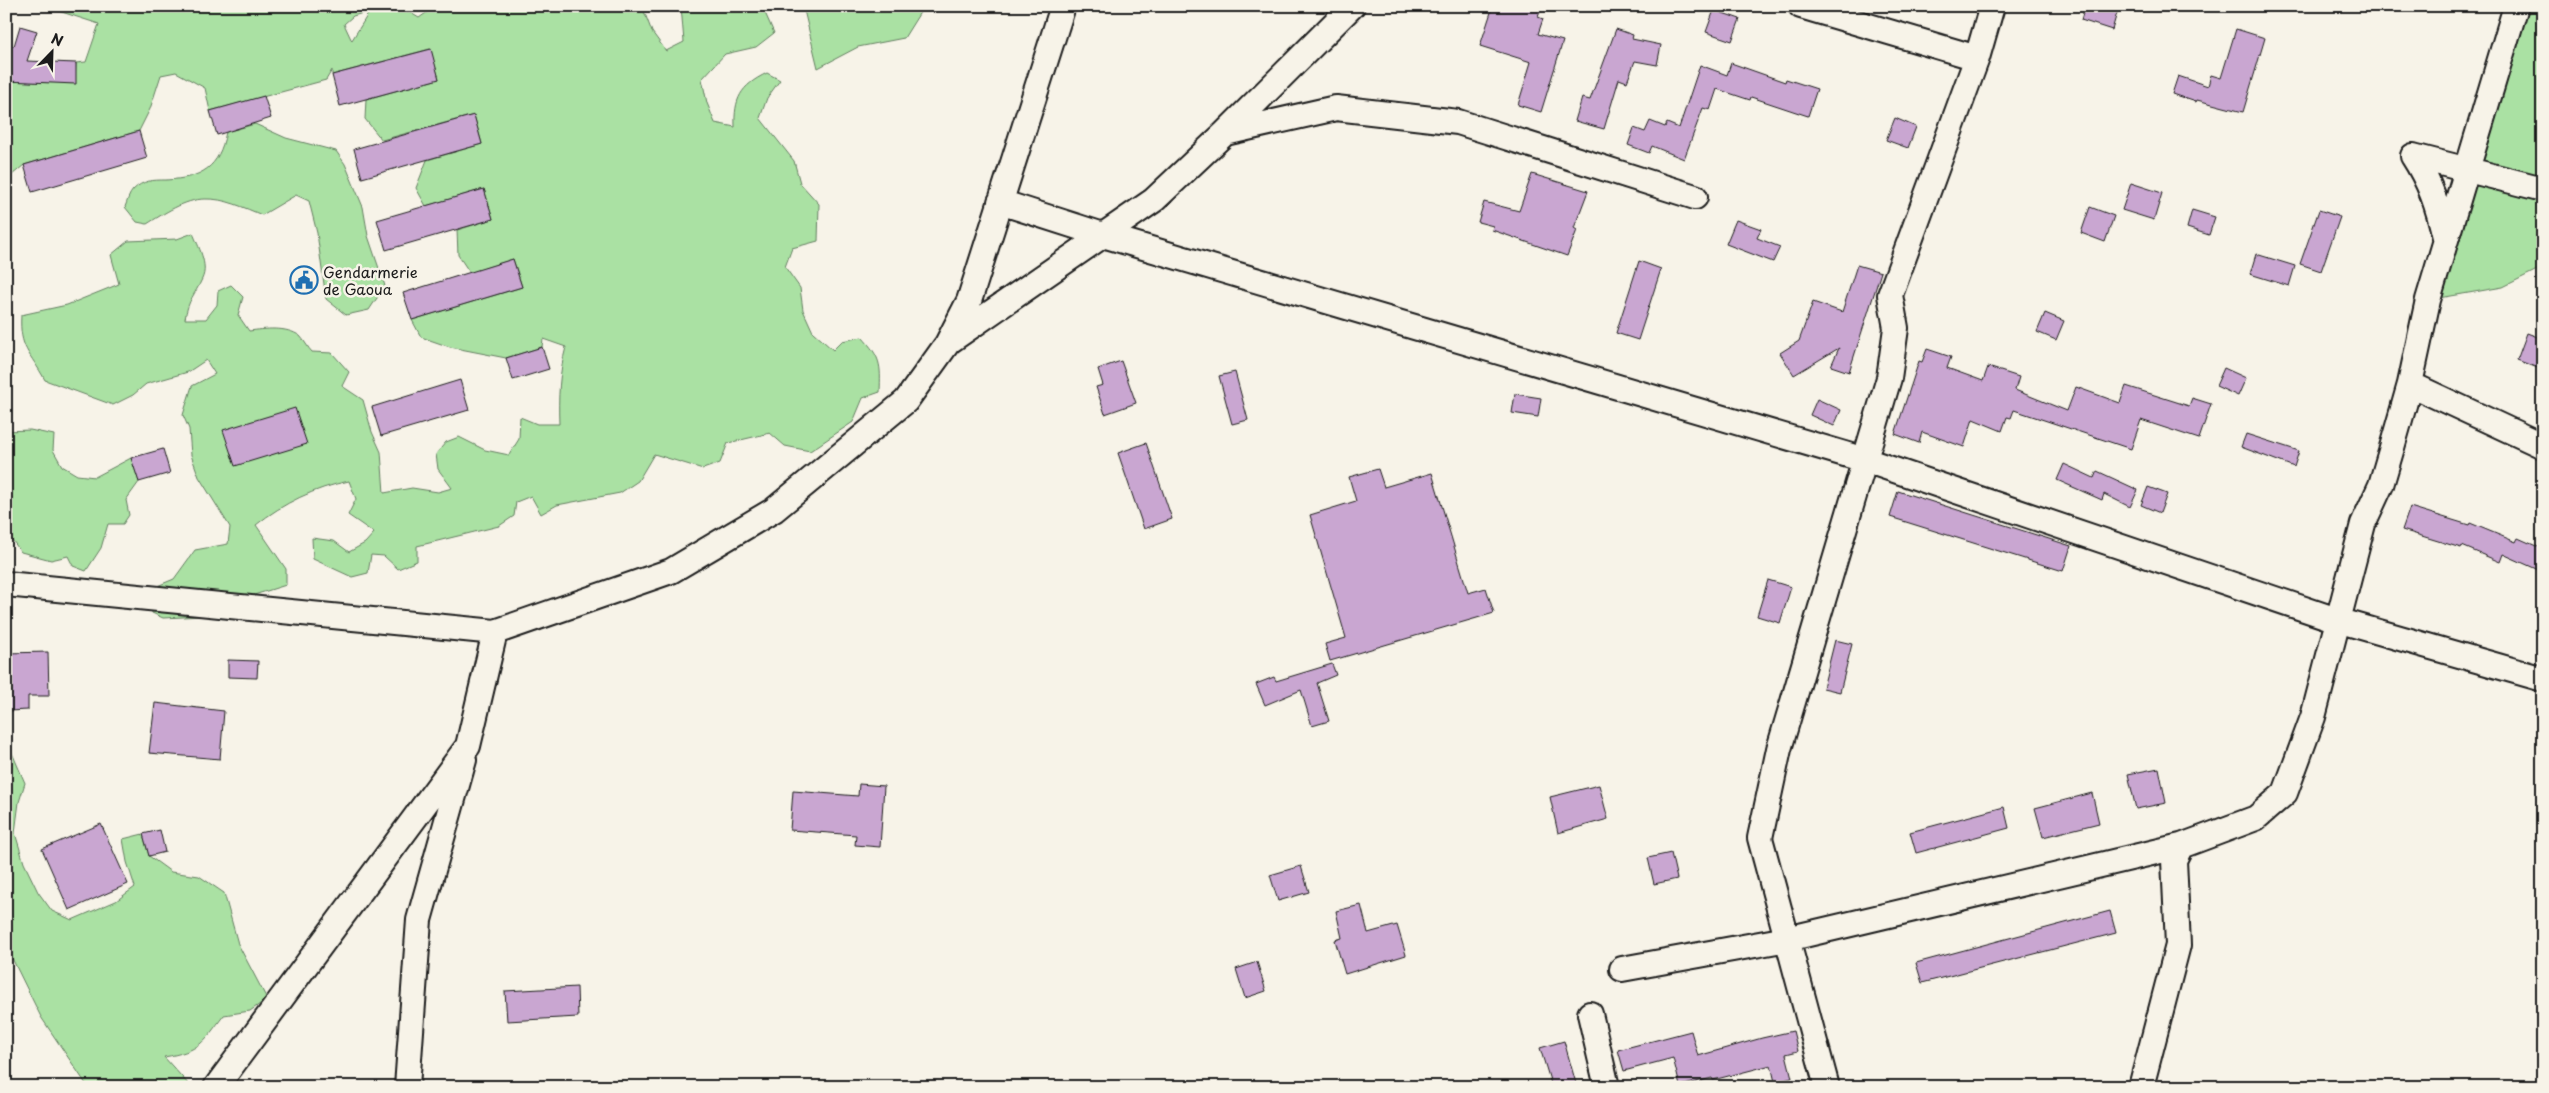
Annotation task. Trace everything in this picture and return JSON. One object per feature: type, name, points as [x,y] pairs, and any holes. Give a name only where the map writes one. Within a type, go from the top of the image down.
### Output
[{"type":"street","points":[[6,584],[495,632],[671,571],[774,510],[906,401],[947,344],[969,300],[1063,6]]},
{"type":"street","points":[[947,344],[1154,200],[1225,134],[1352,6]]},
{"type":"street","points":[[1801,6],[1977,58]]},
{"type":"street","points":[[1826,1087],[1760,838],[1779,749],[1889,378],[1896,328],[1890,295],[1977,58],[1992,6]]},
{"type":"street","points":[[1622,969],[1787,940],[2181,846],[2256,818],[2285,793],[2313,717],[2363,524],[2381,485],[2410,384],[2428,300],[2516,6]]},
{"type":"street","points":[[1225,134],[1336,108],[1458,122],[1695,198]]},
{"type":"street","points":[[2446,240],[2437,202],[2425,174],[2413,156],[2468,168],[2543,189]]},
{"type":"street","points":[[1000,202],[1103,235],[1865,460],[2337,620],[2543,679]]},
{"type":"street","points":[[2410,384],[2543,446]]},
{"type":"street","points":[[407,1087],[419,920],[468,746],[495,632]]},
{"type":"street","points":[[216,1087],[468,746]]},
{"type":"street","points":[[2141,1087],[2178,945],[2174,860],[2181,846]]},
{"type":"street","points":[[1590,1014],[1607,1087]]},
{"type":"green space","points":[[43,6],[399,6],[419,18],[436,6],[642,6],[652,32],[666,51],[684,42],[681,6],[762,6],[774,33],[756,47],[725,54],[702,79],[707,103],[715,123],[735,127],[738,101],[745,88],[767,73],[780,80],[767,98],[760,118],[794,161],[800,183],[819,204],[818,241],[792,248],[785,267],[800,288],[803,310],[813,332],[833,350],[842,341],[862,337],[868,344],[876,356],[880,368],[880,392],[863,398],[853,422],[810,451],[785,446],[770,433],[728,443],[720,463],[703,469],[654,454],[638,481],[620,493],[557,505],[541,514],[531,496],[516,502],[514,516],[499,526],[417,546],[417,561],[398,569],[384,556],[371,555],[368,573],[352,577],[313,559],[312,538],[334,541],[349,552],[365,543],[374,533],[348,515],[356,499],[349,481],[336,484],[288,503],[256,525],[286,569],[286,585],[254,595],[203,616],[163,618],[152,613],[150,589],[174,579],[195,550],[228,544],[230,527],[199,477],[191,455],[189,429],[183,415],[192,386],[215,374],[206,360],[188,372],[146,384],[133,395],[113,405],[45,380],[27,350],[21,326],[21,315],[67,305],[119,284],[111,255],[128,241],[177,239],[193,233],[204,262],[204,274],[190,302],[185,319],[206,319],[217,305],[218,291],[231,285],[243,297],[238,315],[249,331],[282,329],[300,336],[312,352],[332,353],[349,372],[342,386],[363,400],[372,432],[381,452],[384,493],[412,488],[438,492],[452,488],[438,469],[436,454],[446,442],[459,437],[485,450],[509,455],[519,439],[520,417],[537,424],[559,424],[560,385],[566,347],[543,339],[542,347],[506,358],[450,347],[421,337],[412,320],[522,287],[513,259],[470,273],[458,255],[457,230],[493,219],[484,189],[426,206],[416,188],[427,160],[482,144],[474,115],[382,140],[365,119],[366,99],[439,79],[430,49],[332,75],[332,70],[326,80],[210,111],[205,88],[176,72],[161,75],[150,109],[139,131],[24,165],[6,180],[6,84],[12,81],[75,83],[76,63],[86,62],[99,24]],"holes":[[[370,11],[352,40],[344,24],[353,16]]]},
{"type":"green space","points":[[803,6],[924,6],[904,38],[858,47],[818,68]]},
{"type":"green space","points":[[2516,6],[2543,6],[2543,267],[2503,287],[2428,300]]},
{"type":"green space","points":[[255,124],[286,138],[336,151],[345,164],[363,207],[368,236],[385,286],[369,310],[346,315],[326,299],[317,233],[309,201],[296,195],[262,215],[227,202],[212,199],[197,200],[174,208],[147,224],[137,222],[125,207],[132,192],[144,182],[190,177],[207,169],[219,154],[226,132]]},
{"type":"green space","points":[[30,430],[54,435],[53,450],[62,466],[77,475],[95,477],[131,458],[139,482],[126,500],[129,515],[123,524],[108,524],[101,548],[86,571],[73,566],[68,556],[51,560],[21,552],[7,533],[6,431]]},
{"type":"green space","points":[[6,739],[25,783],[19,802],[15,833],[24,863],[38,892],[52,911],[72,920],[116,901],[135,887],[127,862],[123,839],[143,834],[149,856],[171,872],[199,876],[224,893],[238,944],[267,999],[250,1011],[224,1015],[200,1044],[186,1052],[164,1057],[191,1087],[88,1087],[41,1017],[6,946]]},
{"type":"building","points":[[1493,6],[1542,6],[1538,17],[1543,19],[1538,34],[1563,41],[1541,112],[1518,105],[1531,62],[1480,46]]},
{"type":"building","points":[[2085,6],[2119,6],[2112,30],[2081,20]]},
{"type":"building","points":[[1714,10],[1740,19],[1732,41],[1706,32]]},
{"type":"building","points":[[20,26],[37,31],[27,61],[76,63],[76,84],[6,81],[6,44],[14,46]]},
{"type":"building","points":[[1616,29],[1633,35],[1632,39],[1661,45],[1657,65],[1635,61],[1627,82],[1619,79],[1604,129],[1575,121],[1582,98],[1590,100]]},
{"type":"building","points":[[2236,29],[2265,38],[2243,112],[2197,100],[2196,102],[2172,94],[2178,76],[2208,86],[2211,75],[2221,78]]},
{"type":"building","points":[[431,49],[439,79],[340,106],[332,75]]},
{"type":"building","points":[[1731,63],[1785,82],[1786,79],[1817,89],[1808,116],[1751,97],[1750,100],[1717,89],[1710,110],[1703,108],[1684,159],[1652,146],[1649,153],[1628,145],[1634,128],[1645,132],[1650,121],[1665,127],[1667,123],[1679,128],[1700,65],[1727,75]]},
{"type":"building","points":[[264,96],[271,118],[217,135],[210,111]]},
{"type":"building","points":[[474,115],[482,144],[362,178],[354,149]]},
{"type":"building","points":[[1895,118],[1916,127],[1908,148],[1886,140]]},
{"type":"building","points":[[139,131],[147,158],[32,192],[24,165]]},
{"type":"building","points":[[1532,174],[1588,191],[1574,228],[1577,230],[1567,256],[1492,230],[1493,226],[1478,222],[1484,202],[1519,211]]},
{"type":"building","points":[[2131,183],[2162,193],[2154,220],[2122,210]]},
{"type":"building","points":[[484,189],[493,219],[386,250],[377,220]]},
{"type":"building","points":[[2090,207],[2114,216],[2105,242],[2081,233]]},
{"type":"building","points":[[2192,210],[2215,217],[2209,235],[2187,228]]},
{"type":"building","points":[[2319,210],[2340,217],[2321,271],[2300,264]]},
{"type":"building","points":[[1736,220],[1761,229],[1757,238],[1780,247],[1773,262],[1726,244]]},
{"type":"building","points":[[2256,254],[2295,266],[2289,286],[2250,274]]},
{"type":"building","points":[[513,259],[522,287],[412,320],[403,293]]},
{"type":"building","points":[[1639,261],[1661,269],[1638,340],[1616,333]]},
{"type":"building","points":[[1857,265],[1881,272],[1849,372],[1831,366],[1839,348],[1794,375],[1780,353],[1799,341],[1813,302],[1842,312]]},
{"type":"building","points":[[2045,313],[2064,321],[2056,340],[2037,332]]},
{"type":"building","points":[[2527,333],[2543,339],[2543,370],[2517,360]]},
{"type":"building","points":[[542,347],[549,369],[513,380],[506,358]]},
{"type":"building","points":[[1927,349],[1951,357],[1947,368],[1983,381],[1988,367],[2019,377],[2015,390],[2067,411],[2076,387],[2120,403],[2126,386],[2189,406],[2192,398],[2211,404],[2199,439],[2141,420],[2131,449],[2014,410],[2011,418],[2007,417],[2002,431],[1973,419],[1964,447],[1922,432],[1919,443],[1895,434],[1919,361],[1922,362]]},
{"type":"building","points":[[1121,361],[1136,403],[1105,414],[1096,387],[1103,385],[1098,369]]},
{"type":"building","points":[[2224,368],[2246,378],[2238,396],[2216,386]]},
{"type":"building","points":[[1235,372],[1248,420],[1232,424],[1219,376]]},
{"type":"building","points":[[460,380],[469,410],[381,436],[372,407]]},
{"type":"building","points":[[1515,394],[1541,398],[1538,417],[1512,413]]},
{"type":"building","points":[[1817,399],[1841,410],[1834,426],[1810,415]]},
{"type":"building","points":[[295,408],[307,444],[235,466],[223,430]]},
{"type":"building","points":[[2246,434],[2299,451],[2294,467],[2241,447]]},
{"type":"building","points":[[1146,443],[1172,519],[1144,529],[1118,453]]},
{"type":"building","points":[[163,449],[170,473],[139,482],[131,458]]},
{"type":"building","points":[[2064,464],[2094,478],[2097,471],[2138,490],[2130,507],[2104,494],[2102,500],[2057,480]]},
{"type":"building","points":[[1378,469],[1384,487],[1432,473],[1468,593],[1486,588],[1494,613],[1330,661],[1325,644],[1346,638],[1310,515],[1356,501],[1349,477]]},
{"type":"building","points":[[2148,487],[2167,494],[2160,513],[2141,505]]},
{"type":"building","points":[[1898,491],[2071,546],[2063,571],[1890,517]]},
{"type":"building","points":[[2410,507],[2469,525],[2470,523],[2516,542],[2518,538],[2543,549],[2543,572],[2503,554],[2500,562],[2462,546],[2461,548],[2402,530]]},
{"type":"building","points":[[1768,580],[1791,587],[1780,623],[1757,616]]},
{"type":"building","points":[[1835,640],[1852,644],[1840,692],[1823,688]]},
{"type":"building","points":[[48,652],[49,696],[28,696],[28,710],[8,711],[6,653]]},
{"type":"building","points":[[228,660],[258,661],[257,678],[228,677]]},
{"type":"building","points":[[1332,664],[1336,675],[1317,683],[1329,721],[1312,726],[1301,690],[1265,705],[1256,684],[1274,677],[1276,681]]},
{"type":"building","points":[[155,703],[224,711],[220,759],[149,753]]},
{"type":"building","points":[[2159,768],[2166,803],[2136,809],[2128,774]]},
{"type":"building","points":[[859,784],[884,786],[880,847],[855,845],[856,835],[790,830],[793,791],[858,796]]},
{"type":"building","points":[[1599,785],[1608,819],[1558,833],[1550,797]]},
{"type":"building","points":[[2092,793],[2099,823],[2043,837],[2035,808]]},
{"type":"building","points":[[2004,807],[2009,828],[1916,853],[1910,832]]},
{"type":"building","points":[[101,824],[128,884],[69,910],[42,849]]},
{"type":"building","points":[[160,830],[165,852],[149,856],[143,834]]},
{"type":"building","points":[[1671,853],[1677,879],[1654,884],[1648,858]]},
{"type":"building","points":[[1301,866],[1309,892],[1278,901],[1270,875]]},
{"type":"building","points":[[1361,905],[1368,933],[1397,925],[1406,955],[1345,974],[1335,940],[1342,938],[1336,911]]},
{"type":"building","points":[[2110,911],[2116,933],[1922,983],[1916,963]]},
{"type":"building","points":[[1257,962],[1266,991],[1245,998],[1236,969]]},
{"type":"building","points":[[577,987],[578,1017],[507,1021],[505,991]]},
{"type":"building","points":[[1691,1031],[1698,1056],[1793,1031],[1798,1051],[1786,1054],[1792,1078],[1775,1082],[1771,1065],[1713,1080],[1712,1078],[1680,1086],[1673,1058],[1624,1071],[1618,1050]]},
{"type":"building","points":[[1564,1041],[1577,1087],[1552,1087],[1540,1048]]},
{"type":"place","name":"Gendarmerie de Gaoua","points":[[304,280]]}]
